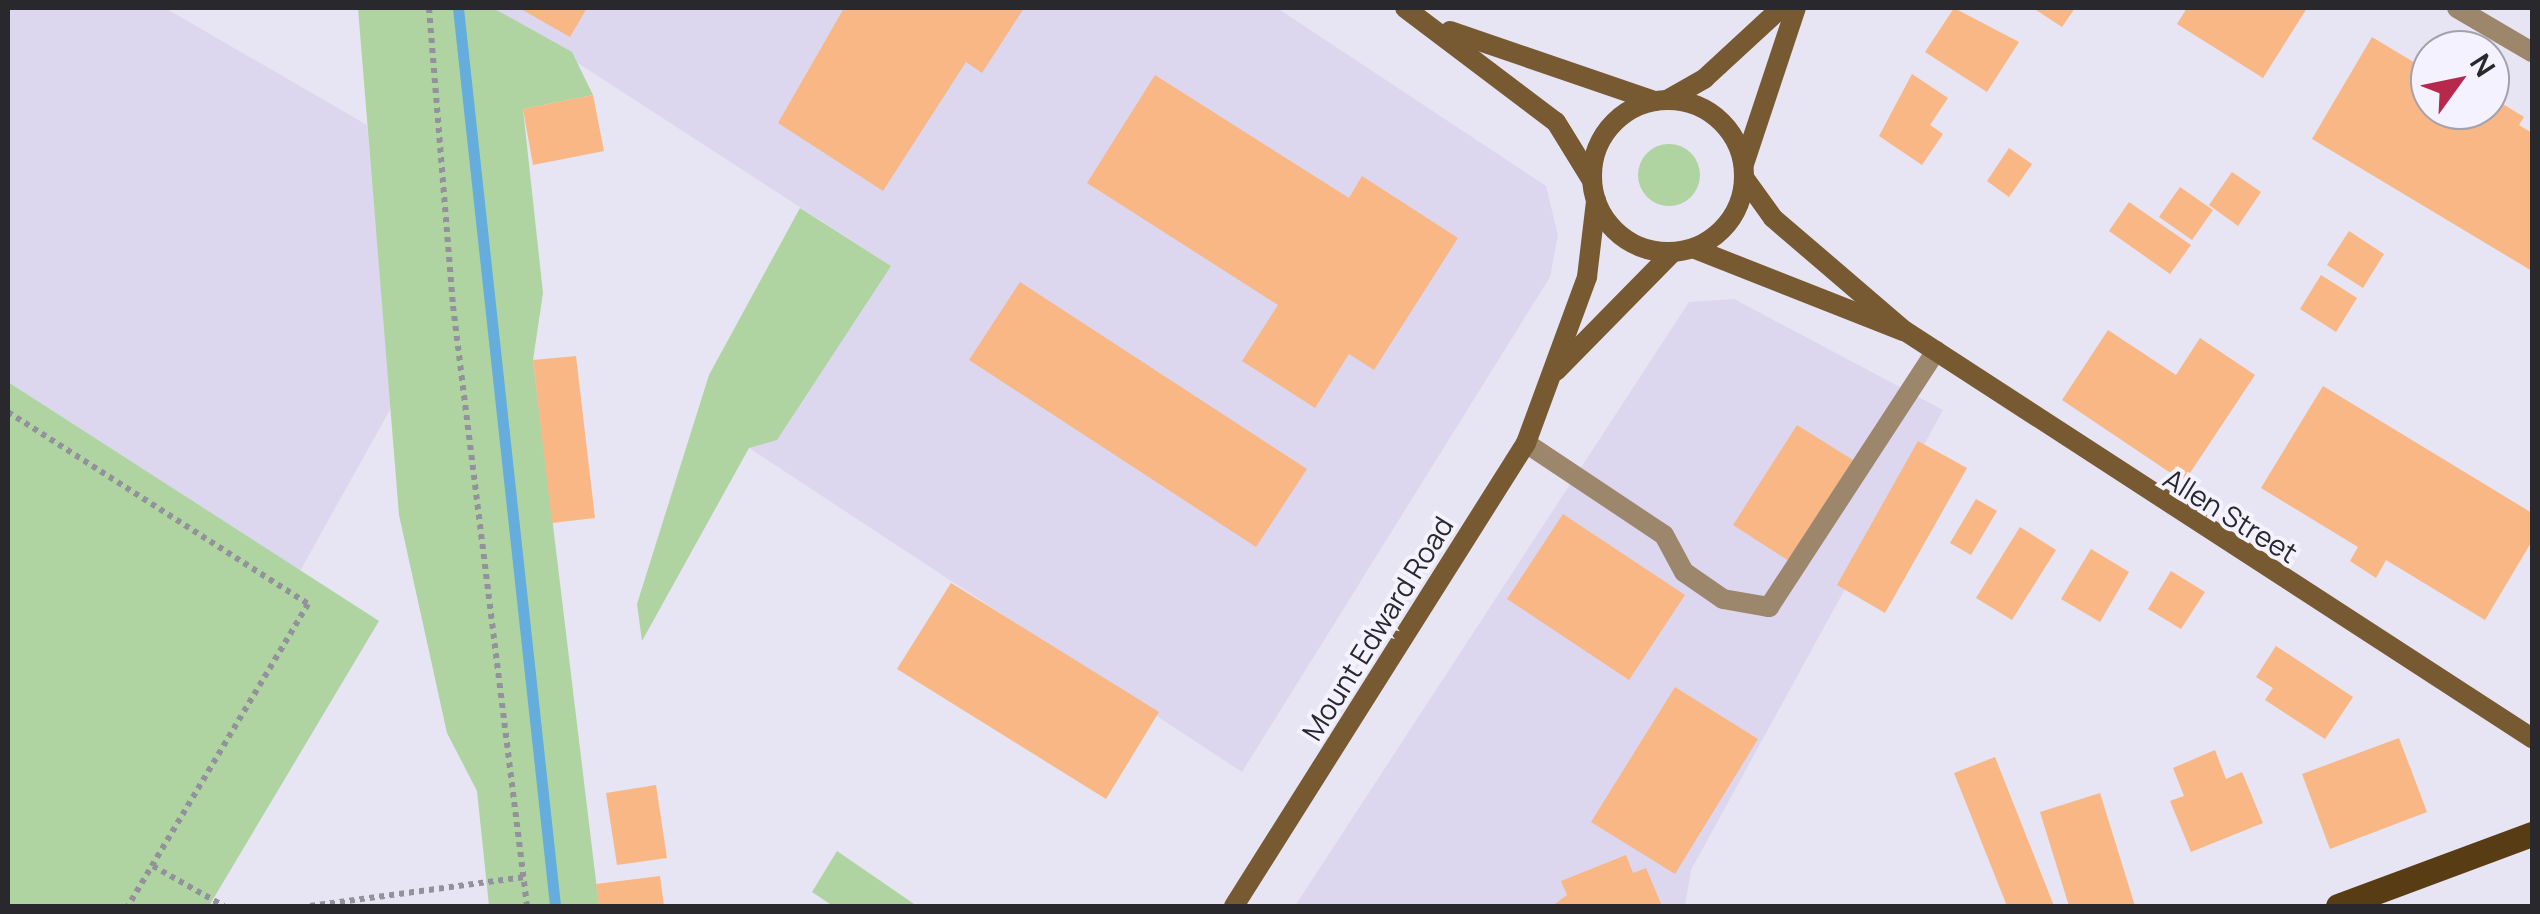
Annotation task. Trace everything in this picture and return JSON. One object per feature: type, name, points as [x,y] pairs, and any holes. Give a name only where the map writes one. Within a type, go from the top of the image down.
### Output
[{"type":"main road","points":[[2338,906],[2532,834]]},
{"type":"street","points":[[1405,8],[1556,122],[1625,240],[1672,253],[1695,249],[1731,221],[1796,8]]},
{"type":"street","points":[[1594,191],[1616,121],[1704,79],[1781,8]]},
{"type":"street","points":[[2457,8],[2532,52]]},
{"type":"street","points":[[1430,24],[1661,100],[1726,126],[1744,172]]},
{"type":"street","name":"Allen Street","points":[[1744,172],[1773,218],[1906,331],[2532,738]]},
{"type":"street","name":"Mount Edward Road","points":[[1234,906],[1526,443],[1597,241],[1594,191]]},
{"type":"street","name":"Allen Street","points":[[1695,249],[1906,331]]},
{"type":"street","name":"Mount Edward Road","points":[[1554,372],[1672,253]]},
{"type":"street","points":[[1526,443],[1664,535],[1684,572],[1723,598],[1769,607],[1936,351]]},
{"type":"path","points":[[428,8],[453,306],[527,906]]},
{"type":"path","points":[[8,412],[308,604],[128,906]]},
{"type":"path","points":[[152,866],[224,906]]},
{"type":"path","points":[[310,906],[524,876]]},
{"type":"shaded area","points":[[8,8],[165,8],[367,125],[391,408],[300,571],[8,382]]},
{"type":"shaded area","points":[[493,8],[1277,8],[1546,186],[1558,235],[1550,277],[1242,772],[749,448],[891,266]]},
{"type":"shaded area","points":[[1734,299],[1943,410],[1691,870],[1685,906],[1295,906],[1689,302]]},
{"type":"green space","points":[[358,8],[493,8],[572,52],[593,95],[523,109],[543,293],[533,360],[599,906],[489,906],[477,791],[447,733],[399,515]]},
{"type":"green space","points":[[1669,144],[1691,153],[1700,175],[1691,197],[1669,206],[1647,197],[1638,175],[1647,153]]},
{"type":"green space","points":[[800,208],[891,266],[777,440],[749,448],[642,641],[637,604],[709,375]]},
{"type":"green space","points":[[8,382],[379,621],[209,906],[8,906]]},
{"type":"green space","points":[[837,851],[917,906],[833,906],[812,892]]},
{"type":"building","points":[[519,8],[587,8],[570,37]]},
{"type":"building","points":[[844,8],[1024,8],[982,73],[966,62],[883,191],[778,123]]},
{"type":"building","points":[[1954,8],[2019,42],[1987,92],[1925,52]]},
{"type":"building","points":[[2033,8],[2075,8],[2062,27]]},
{"type":"building","points":[[2187,8],[2307,8],[2263,78],[2177,24]]},
{"type":"building","points":[[2372,37],[2410,60],[2410,130],[2510,130],[2510,108],[2524,117],[2519,125],[2532,133],[2532,271],[2312,139]]},
{"type":"building","points":[[1912,74],[1948,98],[1930,125],[1943,134],[1922,165],[1879,136]]},
{"type":"building","points":[[1155,75],[1349,198],[1362,176],[1458,238],[1374,370],[1349,354],[1315,408],[1242,361],[1278,305],[1087,183]]},
{"type":"building","points":[[593,95],[604,151],[533,165],[523,109]]},
{"type":"building","points":[[2009,148],[2032,164],[2009,197],[1987,181]]},
{"type":"building","points":[[2232,172],[2261,192],[2238,226],[2209,205]]},
{"type":"building","points":[[2180,187],[2213,210],[2192,240],[2159,217]]},
{"type":"building","points":[[2129,202],[2191,245],[2170,274],[2109,231]]},
{"type":"building","points":[[2349,231],[2384,254],[2363,288],[2327,265]]},
{"type":"building","points":[[2321,275],[2357,298],[2336,332],[2300,309]]},
{"type":"building","points":[[1020,282],[1307,469],[1256,547],[969,360]]},
{"type":"building","points":[[2108,330],[2176,375],[2200,338],[2255,375],[2184,482],[2062,400]]},
{"type":"building","points":[[576,356],[595,518],[552,523],[533,360]]},
{"type":"building","points":[[2323,386],[2532,513],[2532,541],[2485,620],[2386,560],[2376,578],[2350,561],[2358,547],[2261,488]]},
{"type":"building","points":[[1797,425],[1853,460],[1789,561],[1733,525]]},
{"type":"building","points":[[1918,441],[1967,468],[1885,613],[1837,585]]},
{"type":"building","points":[[1976,499],[1997,511],[1971,555],[1950,543]]},
{"type":"building","points":[[1563,514],[1685,595],[1629,680],[1507,599]]},
{"type":"building","points":[[2020,527],[2056,550],[2012,620],[1976,598]]},
{"type":"building","points":[[2091,549],[2129,572],[2100,622],[2061,599]]},
{"type":"building","points":[[2171,571],[2205,592],[2181,629],[2148,609]]},
{"type":"building","points":[[951,583],[1159,712],[1106,799],[897,669]]},
{"type":"building","points":[[2276,646],[2353,697],[2325,739],[2265,700],[2273,688],[2256,677]]},
{"type":"building","points":[[1675,687],[1758,739],[1675,874],[1591,822]]},
{"type":"building","points":[[2399,738],[2427,812],[2330,849],[2302,774]]},
{"type":"building","points":[[2215,750],[2226,779],[2242,772],[2263,823],[2191,852],[2170,801],[2184,796],[2173,768]]},
{"type":"building","points":[[1995,757],[2054,906],[2007,906],[1954,773]]},
{"type":"building","points":[[656,785],[667,858],[617,865],[606,793]]},
{"type":"building","points":[[2100,793],[2135,906],[2069,906],[2040,812]]},
{"type":"building","points":[[1626,855],[1633,873],[1646,868],[1662,906],[1552,906],[1567,895],[1561,881]]},
{"type":"building","points":[[660,876],[664,906],[599,906],[596,884]]},
{"type":"waterway","points":[[458,8],[555,906]]}]
